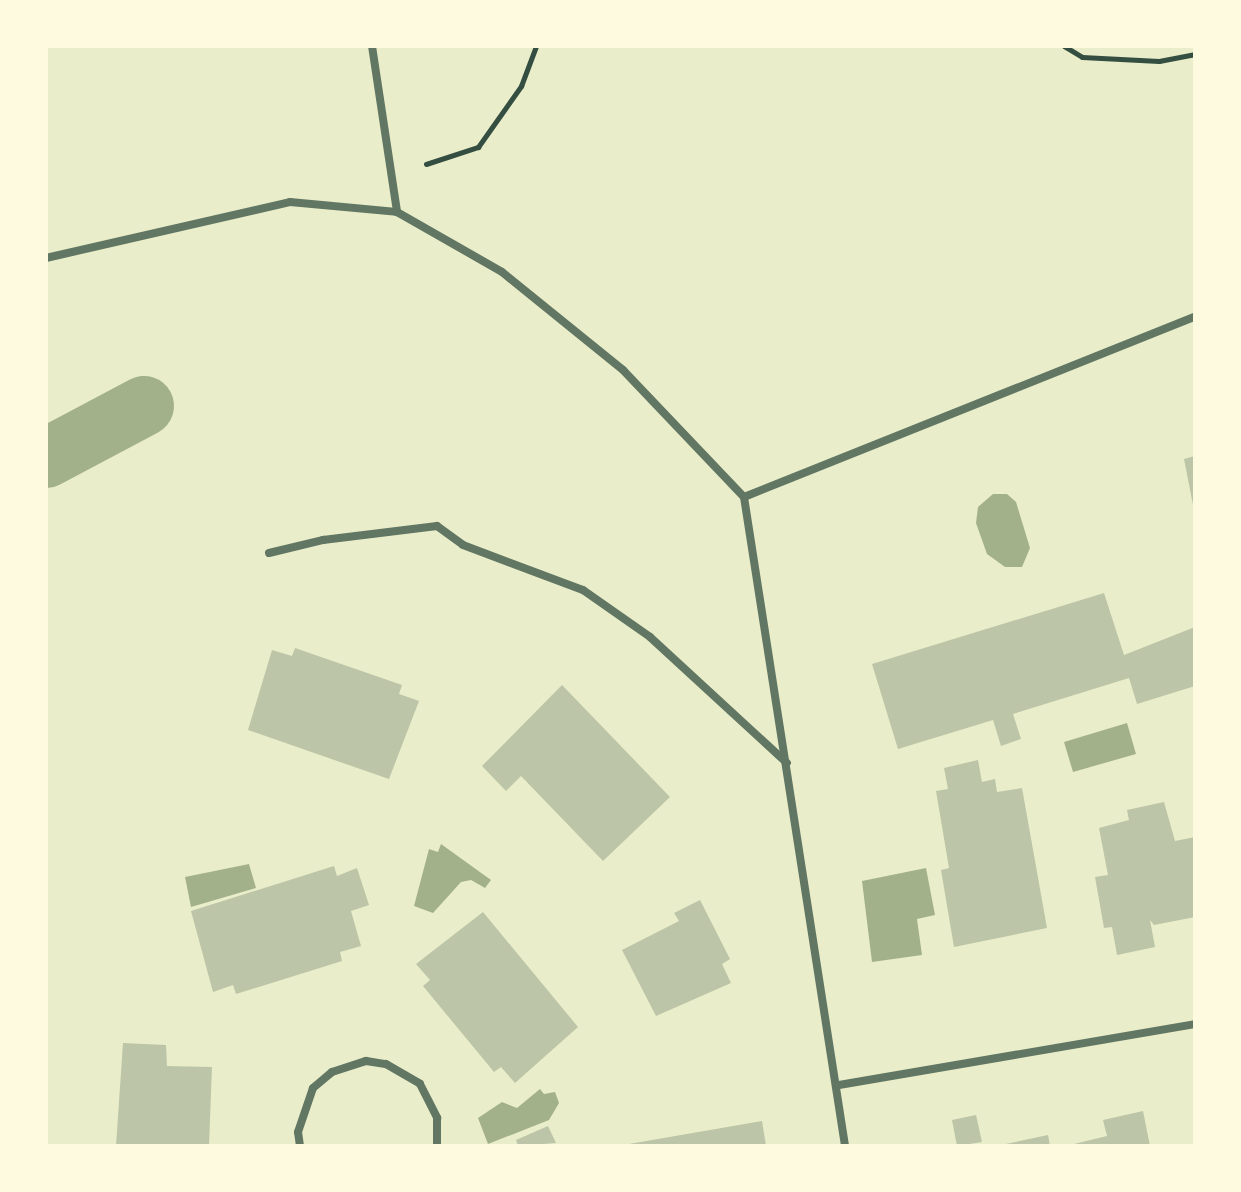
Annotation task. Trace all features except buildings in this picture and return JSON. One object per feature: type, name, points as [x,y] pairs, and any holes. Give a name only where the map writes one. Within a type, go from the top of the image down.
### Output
[{"type":"street","points":[[372,46],[397,212]]},
{"type":"street","points":[[46,258],[290,202],[397,212],[502,272],[623,370],[744,497],[839,1085],[845,1146]]},
{"type":"street","points":[[744,497],[1195,317]]},
{"type":"street","points":[[269,553],[323,540],[437,526],[463,545],[583,590],[650,637],[787,763]]},
{"type":"street","points":[[839,1085],[1195,1024]]},
{"type":"street","points":[[300,1146],[298,1132],[313,1088],[332,1072],[366,1061],[386,1064],[420,1084],[437,1118],[437,1146]]},
{"type":"path","points":[[391,176],[478,147],[521,86],[536,46]]},
{"type":"path","points":[[1064,46],[1082,57],[1159,61],[1195,54]]},
{"type":"shaded area","points":[[993,494],[1007,494],[1016,502],[1030,548],[1022,567],[1005,567],[987,554],[976,523],[978,507]]},
{"type":"shaded area","points":[[1127,723],[1136,754],[1073,772],[1064,742]]},
{"type":"shaded area","points":[[441,844],[491,880],[485,888],[471,880],[461,882],[433,913],[414,906],[429,849],[438,852]]},
{"type":"shaded area","points":[[249,864],[256,888],[191,907],[185,877]]},
{"type":"shaded area","points":[[926,868],[935,915],[917,919],[922,955],[872,962],[862,881]]},
{"type":"shaded area","points":[[540,1089],[544,1094],[555,1092],[559,1103],[549,1120],[488,1144],[478,1118],[502,1102],[517,1108]]},
{"type":"waterway","points":[[46,458],[144,406]]}]
